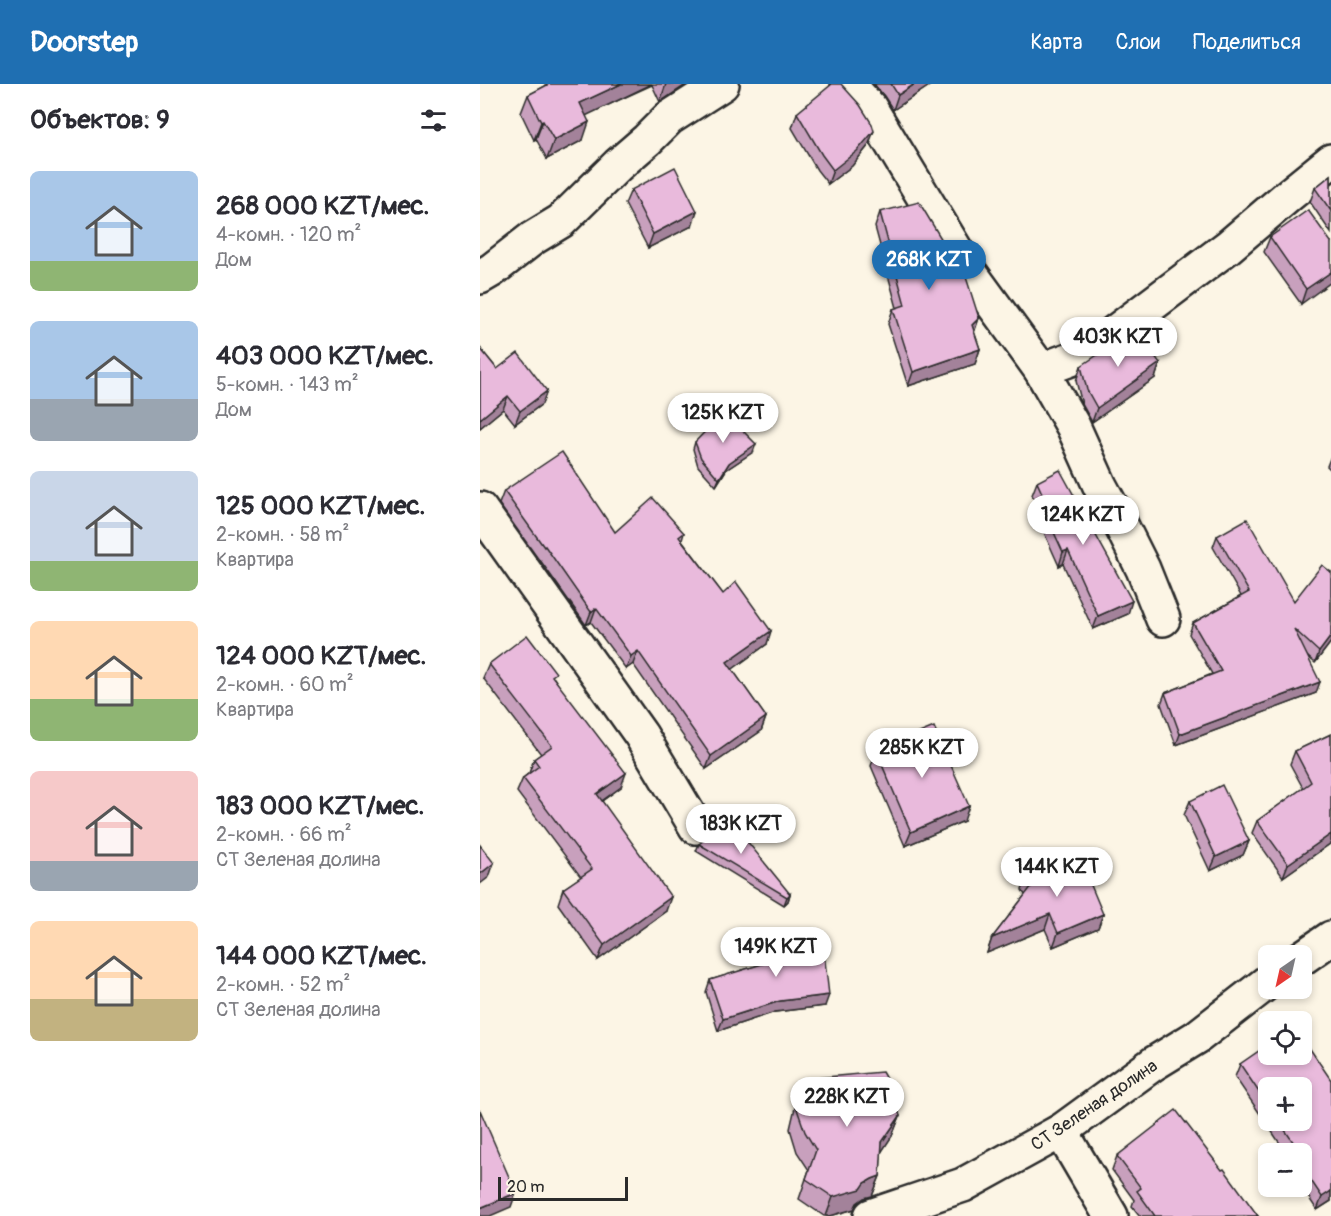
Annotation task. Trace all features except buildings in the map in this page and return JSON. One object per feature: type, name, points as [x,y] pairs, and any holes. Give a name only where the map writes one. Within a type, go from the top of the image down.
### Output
[{"type":"street","points":[[480,277],[532,238],[561,221],[669,118],[722,84]]},
{"type":"street","points":[[848,84],[870,108],[966,267],[1041,370],[1073,426],[1100,486],[1143,569],[1163,619]]},
{"type":"street","points":[[1041,370],[1071,359],[1110,336],[1228,247],[1331,161]]},
{"type":"street","points":[[480,509],[641,735],[696,827]]},
{"type":"street","points":[[1312,951],[1331,938]]},
{"type":"street","name":"СТ Зеленая долина","points":[[871,1216],[963,1185],[1061,1131],[1153,1064],[1197,1036],[1258,989]]},
{"type":"street","points":[[1061,1131],[1112,1216]]}]
